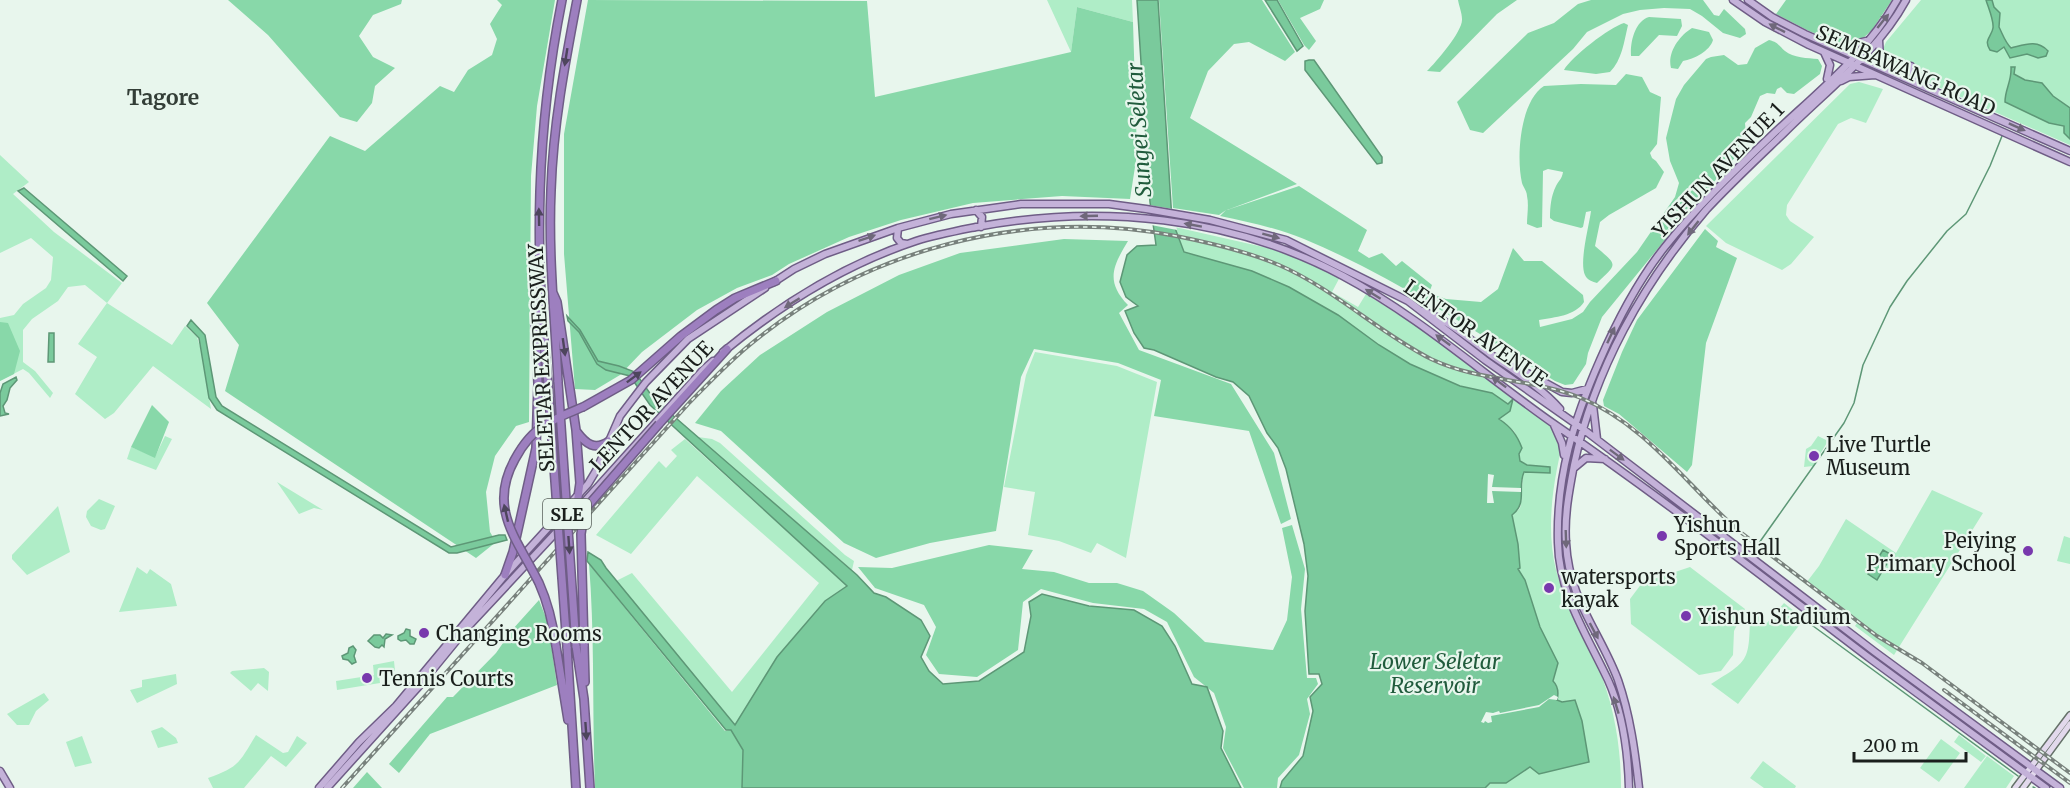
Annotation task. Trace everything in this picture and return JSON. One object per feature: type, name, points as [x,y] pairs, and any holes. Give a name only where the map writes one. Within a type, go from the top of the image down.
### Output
[{"type":"highway","name":"SELETAR EXPRESSWAY","points":[[562,0],[552,50],[541,147],[540,297],[576,788]]},
{"type":"highway","name":"SELETAR EXPRESSWAY","points":[[577,0],[566,54],[553,150],[552,290],[590,788]]},
{"type":"highway","points":[[572,727],[566,716],[556,645],[547,604],[539,584],[516,543],[506,514],[504,489],[513,462],[530,439],[546,424],[622,386],[686,332],[725,304],[756,288],[776,281]]},
{"type":"highway","points":[[552,290],[557,302],[576,430],[580,483],[576,511]]},
{"type":"highway","points":[[505,575],[513,552],[536,448],[538,384],[535,318],[536,306],[540,297]]},
{"type":"highway","points":[[580,645],[581,534],[585,509],[671,408],[727,349]]},
{"type":"highway","points":[[576,430],[586,443],[593,446],[600,446],[609,441]]},
{"type":"main road","name":"SEMBAWANG ROAD","points":[[1733,0],[1765,22],[1823,52],[2070,162]]},
{"type":"main road","name":"SEMBAWANG ROAD","points":[[1748,0],[1772,17],[1835,48],[2070,151]]},
{"type":"main road","name":"YISHUN AVENUE 1","points":[[1629,788],[1628,754],[1609,682],[1567,595],[1559,554],[1558,520],[1564,462],[1575,423],[1587,389],[1625,307],[1663,249],[1692,215],[1747,159],[1854,56],[1890,13],[1897,0]]},
{"type":"main road","name":"YISHUN AVENUE 1","points":[[1639,788],[1631,726],[1618,680],[1584,614],[1573,584],[1566,544],[1566,515],[1574,468],[1592,402],[1621,333],[1659,271],[1707,210],[1862,59],[1896,17],[1906,0]]},
{"type":"main road","points":[[1879,39],[1880,59],[1887,70]]},
{"type":"main road","points":[[1835,48],[1867,40]]},
{"type":"main road","points":[[1822,87],[1830,70],[1830,65],[1823,52]]},
{"type":"main road","points":[[1911,66],[1913,75],[1920,84]]},
{"type":"main road","points":[[1837,82],[1849,77],[1876,75]]},
{"type":"main road","name":"LENTOR AVENUE","points":[[319,788],[400,701],[505,575],[579,495],[594,475],[624,410],[646,382],[688,339],[794,269],[831,251],[898,228],[976,210],[1037,204],[1109,204],[1210,220],[1286,240],[1408,301],[1583,429],[1884,664]]},
{"type":"main road","points":[[976,210],[982,217],[981,226]]},
{"type":"main road","name":"LENTOR AVENUE","points":[[727,349],[766,320],[826,281],[852,267],[920,239],[981,226],[1114,215],[1207,227],[1283,248],[1343,276],[1413,319],[1884,664]]},
{"type":"main road","points":[[898,228],[897,238],[907,244]]},
{"type":"main road","points":[[1416,308],[1435,315],[1482,347],[1550,399],[1566,417]]},
{"type":"main road","points":[[1482,347],[1562,392],[1572,393],[1587,389]]},
{"type":"main road","points":[[1592,402],[1597,440]]},
{"type":"main road","name":"LENTOR AVENUE","points":[[327,788],[421,684],[466,629],[671,408]]},
{"type":"main road","points":[[1553,423],[1562,443],[1564,462]]},
{"type":"main road","points":[[1574,468],[1586,458],[1607,460]]},
{"type":"main road","points":[[1558,520],[1562,511],[1566,515]]},
{"type":"main road","points":[[527,552],[533,559]]},
{"type":"main road","points":[[1884,664],[2060,788]]},
{"type":"main road","points":[[1884,664],[2046,788]]},
{"type":"main road","points":[[2023,788],[2033,768],[2070,715]]},
{"type":"main road","points":[[2033,768],[2070,724]]},
{"type":"main road","points":[[0,771],[10,788]]},
{"type":"main road","points":[[2015,788],[2029,775]]},
{"type":"shaded area","points":[[228,0],[402,0],[401,4],[373,15],[359,36],[373,57],[395,68],[375,86],[372,103],[357,122],[340,117],[268,35]]},
{"type":"shaded area","points":[[497,0],[555,0],[537,106],[531,176],[529,422],[516,426],[495,456],[486,492],[490,532],[496,542],[476,558],[225,391],[239,345],[207,303],[330,136],[365,151],[440,86],[454,92],[468,70],[492,55],[497,39],[490,24],[502,5]]},
{"type":"shaded area","points":[[588,0],[867,1],[875,97],[1071,52],[1077,7],[1133,22],[1137,154],[1130,199],[1062,196],[973,203],[901,220],[849,237],[789,264],[772,275],[737,288],[697,310],[642,352],[620,375],[595,390],[575,389],[564,254],[564,134]]},
{"type":"shaded area","points":[[1047,0],[1132,0],[1133,22],[1077,7],[1071,52]]},
{"type":"shaded area","points":[[1159,0],[1262,0],[1295,52],[1285,61],[1249,42],[1234,44],[1208,71],[1190,118],[1297,184],[1227,210],[1299,186],[1367,230],[1358,251],[1369,258],[1382,253],[1396,266],[1402,261],[1432,285],[1429,293],[1446,299],[1481,302],[1498,289],[1513,248],[1524,261],[1542,261],[1583,295],[1584,302],[1580,307],[1564,315],[1539,320],[1540,327],[1572,319],[1583,312],[1637,252],[1675,197],[1679,183],[1670,161],[1666,138],[1676,99],[1684,85],[1706,59],[1724,55],[1738,65],[1747,64],[1755,48],[1769,40],[1792,55],[1818,59],[1822,66],[1820,74],[1794,94],[1787,93],[1781,87],[1775,94],[1767,93],[1760,96],[1751,117],[1745,123],[1746,135],[1739,141],[1738,154],[1602,317],[1586,364],[1573,384],[1565,385],[1401,287],[1304,239],[1220,216],[1226,210],[1219,215],[1173,208]]},
{"type":"shaded area","points":[[1278,0],[1324,0],[1320,9],[1300,18],[1316,41],[1309,50],[1304,45]]},
{"type":"shaded area","points":[[1458,0],[1517,0],[1497,14],[1440,72],[1427,71],[1458,31],[1462,17]]},
{"type":"shaded area","points":[[1591,0],[1703,0],[1714,15],[1719,16],[1724,9],[1745,29],[1746,34],[1740,38],[1723,33],[1690,9],[1664,8],[1623,14],[1587,32],[1573,49],[1483,133],[1470,130],[1457,102],[1528,33],[1554,23],[1578,4]]},
{"type":"shaded area","points":[[1786,0],[1892,0],[1872,30],[1861,40],[1841,44],[1776,14]]},
{"type":"shaded area","points":[[1921,0],[2070,0],[2070,145],[1886,64],[1883,53],[1886,42]]},
{"type":"shaded area","points":[[1649,17],[1681,19],[1682,26],[1677,36],[1659,35],[1639,56],[1631,56],[1634,33],[1640,23]]},
{"type":"shaded area","points":[[1624,23],[1628,25],[1622,50],[1610,72],[1596,74],[1564,70],[1591,43]]},
{"type":"shaded area","points":[[1692,28],[1709,32],[1713,40],[1709,48],[1683,61],[1678,69],[1671,68],[1670,62],[1675,45]]},
{"type":"shaded area","points":[[1626,74],[1642,77],[1650,92],[1661,97],[1657,144],[1650,153],[1664,172],[1656,188],[1600,222],[1595,246],[1608,257],[1612,268],[1597,283],[1587,278],[1583,269],[1591,211],[1586,212],[1581,228],[1550,218],[1553,194],[1563,172],[1548,169],[1543,171],[1542,227],[1537,228],[1527,224],[1528,199],[1520,172],[1522,130],[1530,104],[1536,93],[1544,86],[1616,85]]},
{"type":"shaded area","points":[[1859,82],[1883,89],[1866,123],[1851,118],[1838,124],[1787,205],[1786,215],[1790,221],[1814,237],[1791,264],[1782,270],[1726,243],[1706,226],[1850,84]]},
{"type":"shaded area","points":[[0,155],[29,182],[13,194],[54,232],[122,283],[107,303],[85,285],[68,287],[58,301],[32,319],[23,330],[23,362],[35,371],[53,393],[50,398],[23,369],[0,381],[0,318],[14,315],[23,304],[46,288],[51,280],[53,257],[31,238],[0,253]]},
{"type":"shaded area","points":[[1175,227],[1281,251],[1340,277],[1332,292],[1358,307],[1366,294],[1412,323],[1565,433],[1552,501],[1553,553],[1564,595],[1598,667],[1608,696],[1618,741],[1621,788],[1485,788],[1490,783],[1506,783],[1530,767],[1573,700],[1567,703],[1557,700],[1557,686],[1553,681],[1558,663],[1540,627],[1525,580],[1517,569],[1518,544],[1512,515],[1521,505],[1523,463],[1520,461],[1519,454],[1522,448],[1514,431],[1499,419],[1514,400],[1508,405],[1492,393],[1460,386],[1410,364],[1338,315],[1289,287],[1252,271],[1184,252]]},
{"type":"shaded area","points":[[1705,229],[1718,241],[1716,247],[1737,258],[1706,343],[1692,465],[1687,472],[1619,414],[1604,406],[1603,400],[1637,320]]},
{"type":"shaded area","points":[[1064,239],[1128,241],[1115,266],[1114,281],[1128,305],[1119,313],[1139,350],[1231,384],[1274,453],[1291,519],[1281,524],[1249,431],[1154,416],[1161,380],[1118,363],[1034,349],[1021,377],[996,531],[930,543],[876,558],[844,543],[721,431],[695,423],[721,391],[760,355],[827,312],[899,275],[960,253]]},
{"type":"shaded area","points":[[107,303],[172,345],[185,326],[197,337],[211,409],[153,366],[114,413],[105,419],[75,394],[97,357],[78,344]]},
{"type":"shaded area","points":[[0,322],[8,323],[20,351],[14,374],[0,381]]},
{"type":"shaded area","points":[[1035,352],[1117,366],[1157,382],[1126,558],[1097,543],[1091,553],[1059,541],[1028,535],[1035,492],[1004,487],[1026,375]]},
{"type":"shaded area","points":[[152,405],[169,422],[155,458],[131,447]]},
{"type":"shaded area","points":[[165,436],[172,439],[156,470],[127,459],[131,447],[155,457]]},
{"type":"shaded area","name":"Live Turtle Museum","points":[[1818,436],[1828,441],[1813,466],[1804,467],[1806,449]]},
{"type":"shaded area","points":[[698,437],[720,443],[854,561],[852,570]]},
{"type":"shaded area","points":[[685,439],[847,586],[825,601],[777,657],[735,725],[616,581],[632,573],[732,692],[819,583],[697,476],[631,554],[596,535],[659,461],[666,468],[677,456],[671,450]]},
{"type":"shaded area","points":[[277,482],[323,510],[314,508],[299,514]]},
{"type":"shaded area","points":[[1932,490],[1983,513],[1894,655],[1855,626],[1857,623],[1806,583],[1819,566],[1846,519],[1896,553]]},
{"type":"shaded area","points":[[99,499],[115,506],[105,529],[101,530],[91,526],[86,517],[87,511]]},
{"type":"shaded area","points":[[58,506],[70,552],[27,575],[12,559],[12,555]]},
{"type":"shaded area","points":[[1292,525],[1305,569],[1301,609],[1307,678],[1316,678],[1318,684],[1307,699],[1310,714],[1299,755],[1278,778],[1277,788],[1244,788],[1223,748],[1226,727],[1214,693],[1194,677],[1167,622],[1144,609],[1093,603],[1041,589],[1023,602],[1018,650],[977,677],[939,674],[926,655],[936,627],[924,605],[875,588],[858,567],[892,568],[989,545],[1033,550],[1022,569],[1054,572],[1089,583],[1117,583],[1143,591],[1174,613],[1205,642],[1273,650],[1287,620],[1292,577],[1282,528]]},
{"type":"shaded area","points":[[2064,536],[2070,538],[2070,564],[2057,561]]},
{"type":"shaded area","points":[[589,564],[725,731],[731,730],[743,749],[742,788],[595,788]]},
{"type":"shaded area","points":[[137,567],[147,574],[150,569],[171,584],[177,606],[119,612]]},
{"type":"shaded area","name":"Yishun Stadium","points":[[1690,567],[1745,609],[1734,631],[1733,655],[1721,671],[1699,675],[1631,624],[1630,599],[1642,583]]},
{"type":"shaded area","points":[[539,600],[548,623],[557,685],[430,734],[399,773],[389,764],[447,697],[453,697],[496,653],[512,630]]},
{"type":"shaded area","points":[[1784,603],[1804,619],[1738,704],[1711,684],[1733,670],[1744,659],[1749,644],[1750,618],[1754,613],[1767,623]]},
{"type":"shaded area","name":"Tennis Courts","points":[[394,661],[395,671],[379,674],[380,683],[337,690],[336,681],[374,675],[373,665]]},
{"type":"shaded area","points":[[264,668],[269,672],[268,691],[258,683],[251,691],[230,673],[232,671]]},
{"type":"shaded area","points":[[176,674],[177,684],[137,703],[130,690],[142,687],[142,680]]},
{"type":"shaded area","points":[[44,693],[49,700],[36,711],[29,725],[17,725],[7,714]]},
{"type":"shaded area","points":[[162,727],[176,738],[178,743],[158,748],[151,731]]},
{"type":"shaded area","points":[[256,735],[283,753],[288,752],[297,736],[307,743],[286,767],[271,756],[244,788],[213,788],[208,778],[226,771],[237,763]]},
{"type":"shaded area","points":[[1959,735],[1986,756],[1981,762],[1954,742]]},
{"type":"shaded area","points":[[82,736],[92,763],[75,767],[66,742]]},
{"type":"shaded area","points":[[1941,739],[1960,753],[1939,782],[1920,768]]},
{"type":"shaded area","points":[[1987,756],[2014,776],[2006,788],[1964,788]]},
{"type":"shaded area","points":[[1763,761],[1796,786],[1795,788],[1764,788],[1750,778]]},
{"type":"shaded area","points":[[367,772],[382,788],[353,788]]},
{"type":"water","name":"Lower Seletar Reservoir","points":[[1137,0],[1158,0],[1172,220],[1184,252],[1252,271],[1289,287],[1338,315],[1410,364],[1460,386],[1492,393],[1508,404],[1513,399],[1510,411],[1499,419],[1518,439],[1522,448],[1519,454],[1520,461],[1527,465],[1550,467],[1550,473],[1524,472],[1522,478],[1520,505],[1512,515],[1518,544],[1520,568],[1518,569],[1525,580],[1540,627],[1558,663],[1553,681],[1558,689],[1557,700],[1562,702],[1575,700],[1582,721],[1589,762],[1539,774],[1530,767],[1506,783],[1490,783],[1485,788],[1280,788],[1282,781],[1303,756],[1313,711],[1310,697],[1322,684],[1319,674],[1309,674],[1305,611],[1308,576],[1304,544],[1286,469],[1278,448],[1267,433],[1249,396],[1233,382],[1144,348],[1134,333],[1125,311],[1138,306],[1126,297],[1120,282],[1127,255],[1137,246],[1156,245],[1150,202]]},
{"type":"water","points":[[1265,0],[1277,0],[1303,46],[1297,51]]},
{"type":"water","points":[[1986,0],[1992,0],[1994,7],[2000,13],[1999,27],[2011,48],[2035,44],[2048,51],[2046,56],[2038,58],[2027,54],[2010,58],[2004,47],[1997,52],[1990,50],[1987,43],[1993,25]]},
{"type":"water","points":[[1314,60],[1382,157],[1382,163],[1377,164],[1305,70],[1305,61]]},
{"type":"water","points":[[2011,67],[2015,67],[2014,74],[2025,80],[2042,83],[2053,96],[2070,108],[2070,139],[2064,133],[2064,126],[2049,123],[2005,102]]},
{"type":"water","points":[[24,188],[127,276],[123,281],[18,191]]},
{"type":"water","points":[[567,316],[580,330],[598,361],[635,372],[654,399],[857,575],[874,593],[886,597],[921,620],[930,636],[921,657],[929,671],[943,684],[979,681],[1024,652],[1031,616],[1029,602],[1042,594],[1089,606],[1134,610],[1162,626],[1175,646],[1192,684],[1207,687],[1223,731],[1221,748],[1241,788],[742,788],[743,750],[731,730],[726,730],[587,561],[588,552],[601,560],[735,725],[777,657],[825,601],[847,586],[650,405],[630,376],[606,370],[597,364],[579,332],[568,321]]},
{"type":"water","points":[[191,320],[205,335],[216,397],[222,406],[451,547],[499,535],[505,535],[507,540],[449,553],[217,410],[209,398],[199,338],[187,326]]},
{"type":"water","points":[[49,333],[54,333],[54,362],[48,362]]},
{"type":"water","points":[[16,377],[17,380],[10,388],[3,406],[5,413],[9,414],[0,416],[0,393],[3,384]]},
{"type":"water","points":[[1883,550],[1892,555],[1877,580],[1868,574]]},
{"type":"water","points":[[406,629],[410,630],[410,636],[416,639],[414,644],[398,639],[398,636]]},
{"type":"water","points":[[386,634],[392,635],[385,639],[384,647],[382,645],[379,648],[375,647],[368,641],[374,635],[380,635],[383,638]]},
{"type":"water","points":[[353,646],[356,650],[354,656],[356,662],[352,664],[342,656],[348,653],[349,648]]},
{"type":"pier","points":[[1149,205],[1173,209],[1177,230],[1151,225]]},
{"type":"pier","points":[[1488,474],[1494,475],[1492,487],[1521,488],[1521,492],[1492,491],[1494,503],[1487,503]]},
{"type":"pier","points":[[1554,695],[1558,697],[1557,700],[1549,699],[1539,707],[1491,716],[1492,722],[1481,722],[1486,712],[1499,711],[1500,713],[1539,705]]},
{"type":"waterway","points":[[1759,543],[1844,423],[1854,403],[1863,365],[1890,307],[1907,281],[1947,231],[1966,214],[2002,136]]},
{"type":"waterway","points":[[1809,623],[2018,776]]},
{"type":"railway","points":[[342,788],[690,402],[746,348],[792,314],[841,285],[894,261],[948,244],[1004,233],[1062,227],[1119,228],[1176,236],[1254,256],[1279,265],[1318,286],[1431,359],[1468,372],[1562,392],[1581,398],[1605,410],[1646,440],[1739,531],[1877,636],[1922,663],[2070,773]]},
{"type":"railway","points":[[1944,690],[2070,783]]},
{"type":"place","name":"Live Turtle Museum","points":[[1814,456]]},
{"type":"place","name":"Yishun Sports Hall","points":[[1662,536]]},
{"type":"place","name":"Peiying Primary School","points":[[2028,551]]},
{"type":"place","name":"watersports kayak","points":[[1549,588]]},
{"type":"place","name":"Yishun Stadium","points":[[1686,616]]},
{"type":"place","name":"Changing Rooms","points":[[424,633]]},
{"type":"place","name":"Tennis Courts","points":[[367,678]]},
{"type":"district","name":"Tagore","points":[[163,97]]},
{"type":"water label","name":"Sungei Seletar","points":[[1139,130]]}]
